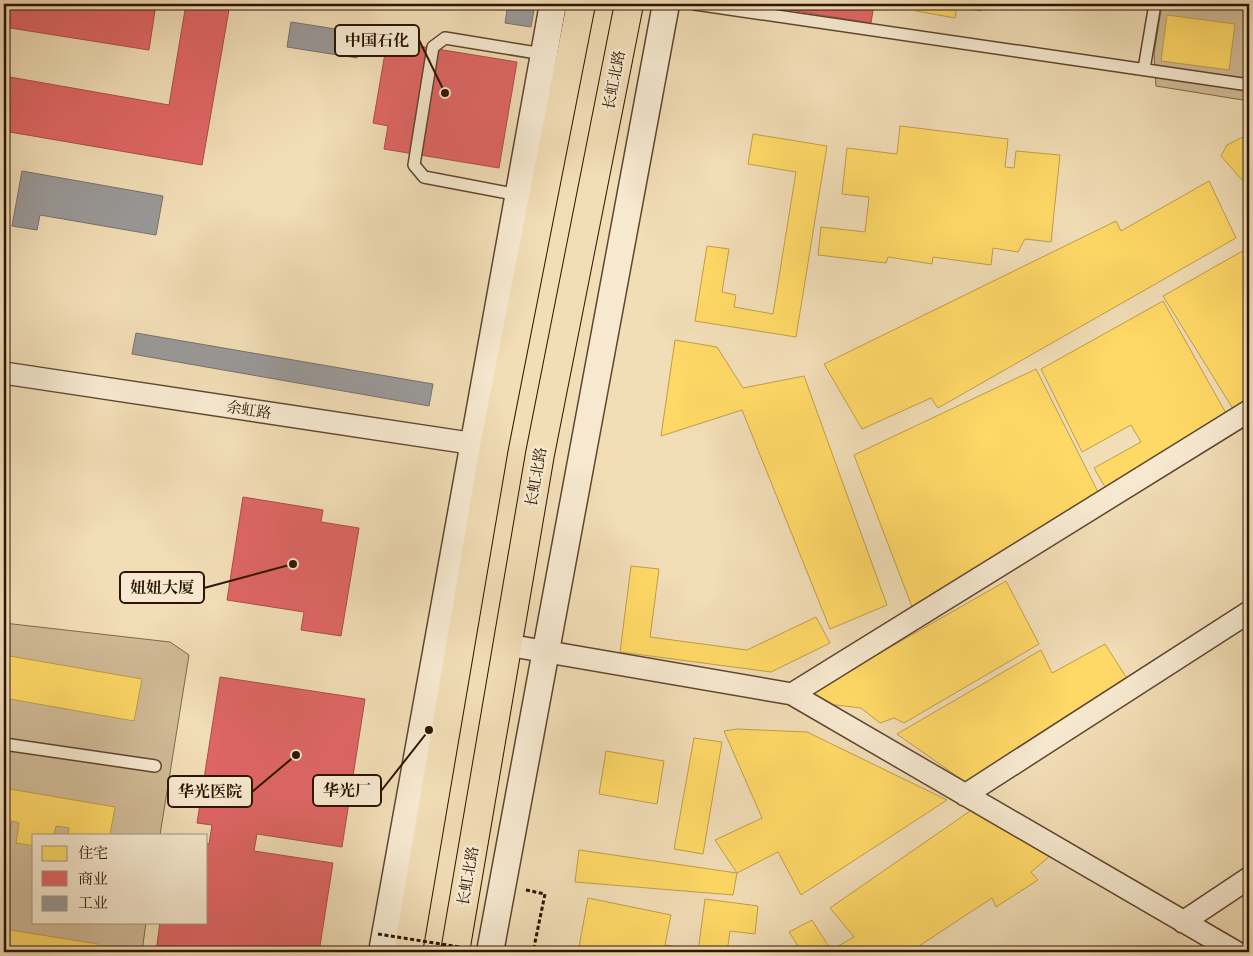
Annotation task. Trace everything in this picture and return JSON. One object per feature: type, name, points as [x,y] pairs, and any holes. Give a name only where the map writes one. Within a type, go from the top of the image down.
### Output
[{"type":"highway","points":[[408,952],[483,445],[581,4]]},
{"type":"highway","name":"长虹北路","points":[[455,952],[540,454],[629,4]]},
{"type":"street","points":[[380,943],[483,445],[518,195],[553,4]]},
{"type":"street","points":[[490,952],[666,4]]},
{"type":"street","name":"余虹路","points":[[4,373],[483,445]]},
{"type":"street","points":[[792,694],[1249,411]]},
{"type":"street","points":[[966,795],[1249,612]]},
{"type":"street","points":[[508,644],[792,694],[1236,952]]},
{"type":"street","points":[[1184,922],[1249,878]]},
{"type":"lane","points":[[695,4],[1249,84]]},
{"type":"lane","points":[[1144,69],[1155,6],[1165,4]]},
{"type":"lane","points":[[518,195],[424,177],[414,165],[434,47],[445,38],[544,54]]},
{"type":"lane","points":[[4,744],[155,766]]},
{"type":"path","points":[[533,952],[545,894]]},
{"type":"path","points":[[380,943],[490,952]]},
{"type":"shaded area","points":[[1162,4],[1249,4],[1249,101],[1156,86],[1154,54]]},
{"type":"shaded area","points":[[4,623],[170,642],[189,655],[160,834],[32,834],[32,924],[146,924],[142,952],[4,952]]},
{"type":"building: 住宅","points":[[917,4],[983,4],[981,11],[957,7],[955,18],[916,11]]},
{"type":"building: 住宅","points":[[1167,15],[1235,24],[1229,70],[1161,61]]},
{"type":"building: 住宅","points":[[900,126],[1008,139],[1005,167],[1014,168],[1016,151],[1060,155],[1051,242],[1025,239],[1018,252],[993,248],[991,265],[933,257],[932,264],[888,257],[886,263],[818,255],[821,227],[865,232],[869,197],[842,194],[847,148],[897,154]]},
{"type":"building: 住宅","points":[[753,134],[827,146],[796,337],[695,321],[707,246],[729,249],[722,292],[736,295],[734,307],[773,314],[796,172],[748,164]]},
{"type":"building: 住宅","points":[[1249,134],[1249,188],[1221,156],[1227,145]]},
{"type":"building: 住宅","points":[[1209,181],[1236,238],[938,408],[931,398],[862,429],[824,364],[1116,221],[1121,231]]},
{"type":"building: 住宅","points":[[1248,248],[1249,403],[1235,412],[1163,296]]},
{"type":"building: 住宅","points":[[1163,301],[1227,415],[1108,492],[1094,468],[1141,442],[1131,425],[1082,452],[1041,369]]},
{"type":"building: 住宅","points":[[675,340],[717,347],[743,388],[804,376],[887,605],[830,629],[742,410],[661,436]]},
{"type":"building: 住宅","points":[[1036,369],[1101,498],[914,612],[854,455]]},
{"type":"building: 住宅","points":[[631,566],[659,569],[650,637],[747,650],[816,617],[830,643],[771,672],[620,652]]},
{"type":"building: 住宅","points":[[1006,581],[1039,644],[904,723],[894,718],[880,723],[861,708],[818,703],[812,692]]},
{"type":"building: 住宅","points":[[1105,644],[1128,680],[968,784],[897,734],[1041,650],[1052,673]]},
{"type":"building: 住宅","points":[[4,655],[142,679],[134,721],[4,698]]},
{"type":"building: 住宅","points":[[737,729],[807,732],[947,800],[801,895],[778,852],[737,873],[715,840],[762,818],[724,731]]},
{"type":"building: 住宅","points":[[694,738],[722,742],[703,854],[674,849]]},
{"type":"building: 住宅","points":[[606,751],[664,761],[657,804],[599,794]]},
{"type":"building: 住宅","points":[[4,788],[115,807],[110,834],[68,834],[69,828],[56,826],[54,834],[32,834],[32,846],[16,843],[19,823],[12,821],[8,841],[4,841]]},
{"type":"building: 住宅","points":[[973,809],[1051,855],[1031,872],[1038,880],[996,907],[992,898],[910,952],[802,952],[789,932],[812,920],[831,950],[854,937],[830,908]]},
{"type":"building: 住宅","points":[[579,850],[737,873],[733,895],[575,882]]},
{"type":"building: 住宅","points":[[588,898],[671,915],[665,945],[691,949],[690,952],[578,952]]},
{"type":"building: 住宅","points":[[705,899],[758,906],[755,934],[730,931],[727,952],[698,952]]},
{"type":"building: 住宅","points":[[4,929],[98,944],[97,952],[4,952]]},
{"type":"building: 商业","points":[[4,4],[156,4],[149,50],[4,27]]},
{"type":"building: 商业","points":[[186,4],[230,4],[202,165],[4,131],[4,76],[169,105]]},
{"type":"building: 商业","points":[[777,4],[874,4],[871,23],[777,8]]},
{"type":"building: 商业","points":[[389,30],[402,32],[400,43],[517,62],[499,168],[384,149],[388,126],[373,123]]},
{"type":"building: 商业","points":[[243,497],[323,510],[321,522],[359,528],[341,636],[301,630],[304,612],[227,600]]},
{"type":"building: 商业","points":[[220,677],[365,699],[342,847],[257,834],[254,851],[333,863],[319,952],[156,952],[160,924],[208,924],[208,844],[212,825],[197,823]]},
{"type":"building: 工业","points":[[508,4],[535,4],[531,27],[505,23]]},
{"type":"building: 工业","points":[[291,22],[361,33],[357,58],[287,47]]},
{"type":"building: 工业","points":[[22,171],[163,196],[156,235],[40,215],[37,230],[12,226]]},
{"type":"building: 工业","points":[[136,333],[433,384],[429,406],[132,354]]},
{"type":"place","name":"中国石化","points":[[445,93]]},
{"type":"place","name":"妞妞大厦","points":[[293,564]]},
{"type":"place","name":"华光厂","points":[[429,730]]},
{"type":"place","name":"华光医院","points":[[296,755]]}]
